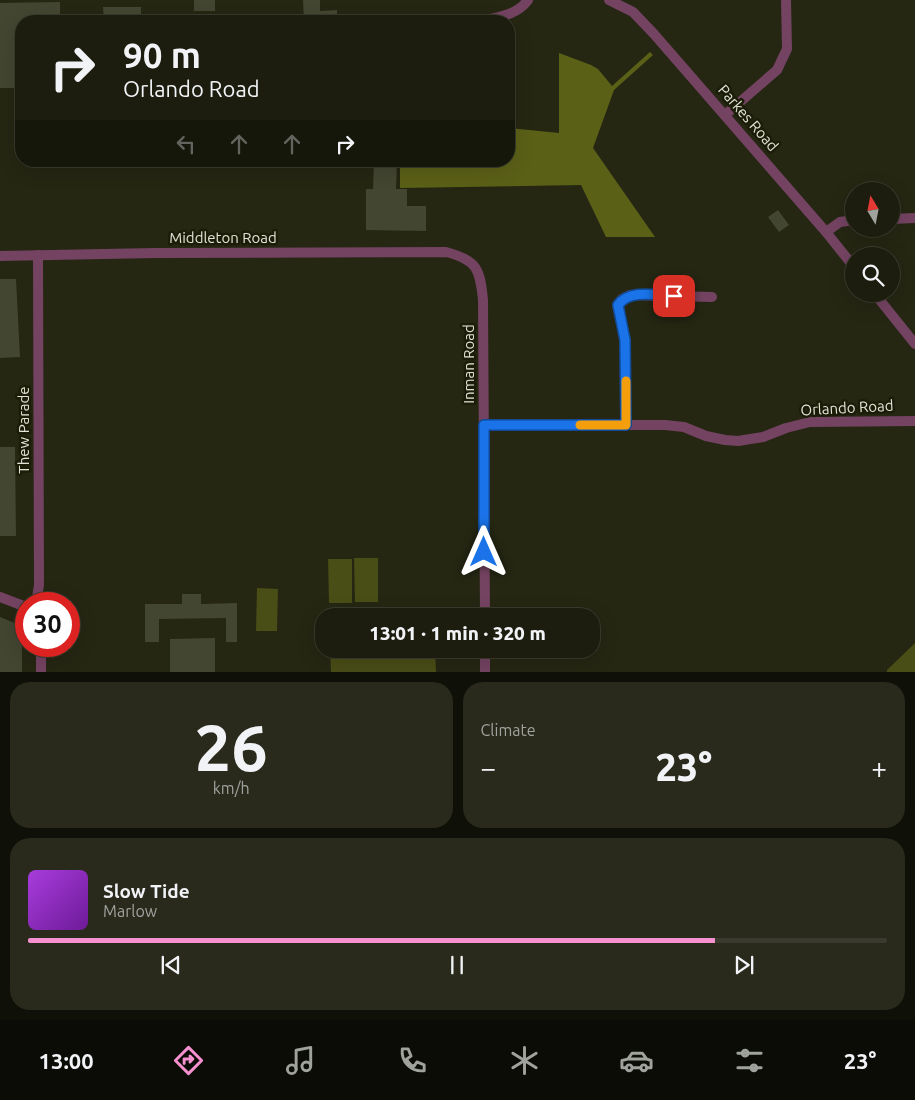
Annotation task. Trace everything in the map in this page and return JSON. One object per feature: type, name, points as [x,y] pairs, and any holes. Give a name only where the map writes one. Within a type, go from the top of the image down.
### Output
[{"type":"street","points":[[506,15],[524,7],[528,0]]},
{"type":"street","name":"Parkes Road","points":[[609,0],[632,12],[654,34],[845,256]]},
{"type":"street","points":[[725,115],[777,70],[787,49],[786,0]]},
{"type":"street","points":[[900,219],[915,218]]},
{"type":"street","points":[[826,232],[840,222],[845,221]]},
{"type":"street","name":"Middleton Road","points":[[0,256],[155,253],[446,252]]},
{"type":"street","name":"Inman Road","points":[[446,252],[461,256],[470,262],[477,269],[481,278],[483,300],[485,608]]},
{"type":"street","name":"Thew Parade","points":[[38,255],[38,592]]},
{"type":"street","points":[[626,425],[625,340],[618,305],[622,299],[630,295],[712,297]]},
{"type":"street","points":[[881,302],[915,344]]},
{"type":"street","name":"Orlando Road","points":[[484,425],[665,425],[684,427],[706,436],[738,441],[763,437],[786,428],[810,422],[915,421]]},
{"type":"street","points":[[0,597],[15,603]]},
{"type":"street","points":[[41,657],[41,672]]},
{"type":"street","points":[[485,658],[485,672]]},
{"type":"green space","points":[[650,52],[653,55],[614,90],[593,148],[655,237],[606,237],[581,185],[400,188],[400,167],[515,167],[515,129],[559,133],[559,53],[598,69],[612,86]]},
{"type":"green space","points":[[354,558],[378,558],[378,602],[355,602]]},
{"type":"green space","points":[[328,559],[352,559],[352,603],[329,603]]},
{"type":"green space","points":[[257,588],[278,589],[277,631],[256,631]]},
{"type":"green space","points":[[915,643],[915,672],[887,672],[887,670]]},
{"type":"green space","points":[[330,658],[435,658],[436,672],[331,672]]},
{"type":"building","points":[[194,0],[215,0],[215,11],[194,11]]},
{"type":"building","points":[[303,0],[320,0],[320,11],[337,10],[337,15],[304,15]]},
{"type":"building","points":[[60,2],[60,15],[15,15],[15,88],[0,88],[0,3]]},
{"type":"building","points":[[103,7],[141,7],[141,15],[104,15]]},
{"type":"building","points":[[374,167],[397,167],[396,189],[407,189],[407,206],[426,206],[426,231],[366,230],[366,189],[373,189]]},
{"type":"building","points":[[778,210],[789,225],[779,232],[768,217]]},
{"type":"building","points":[[0,279],[16,279],[20,357],[0,358]]},
{"type":"building","points":[[0,447],[15,447],[16,536],[0,536]]},
{"type":"building","points":[[182,594],[201,594],[201,604],[237,603],[237,642],[226,642],[226,618],[159,619],[159,642],[145,642],[145,604],[182,604]]},
{"type":"building","points":[[0,617],[15,623],[15,657],[22,657],[22,672],[0,672]]},
{"type":"building","points":[[215,638],[215,672],[170,672],[170,639]]},
{"type":"slow traffic","points":[[580,425],[626,425],[626,381]]},
{"type":"route","points":[[484,552],[484,425],[626,425],[625,340],[618,305],[622,299],[630,295],[674,296]]}]
